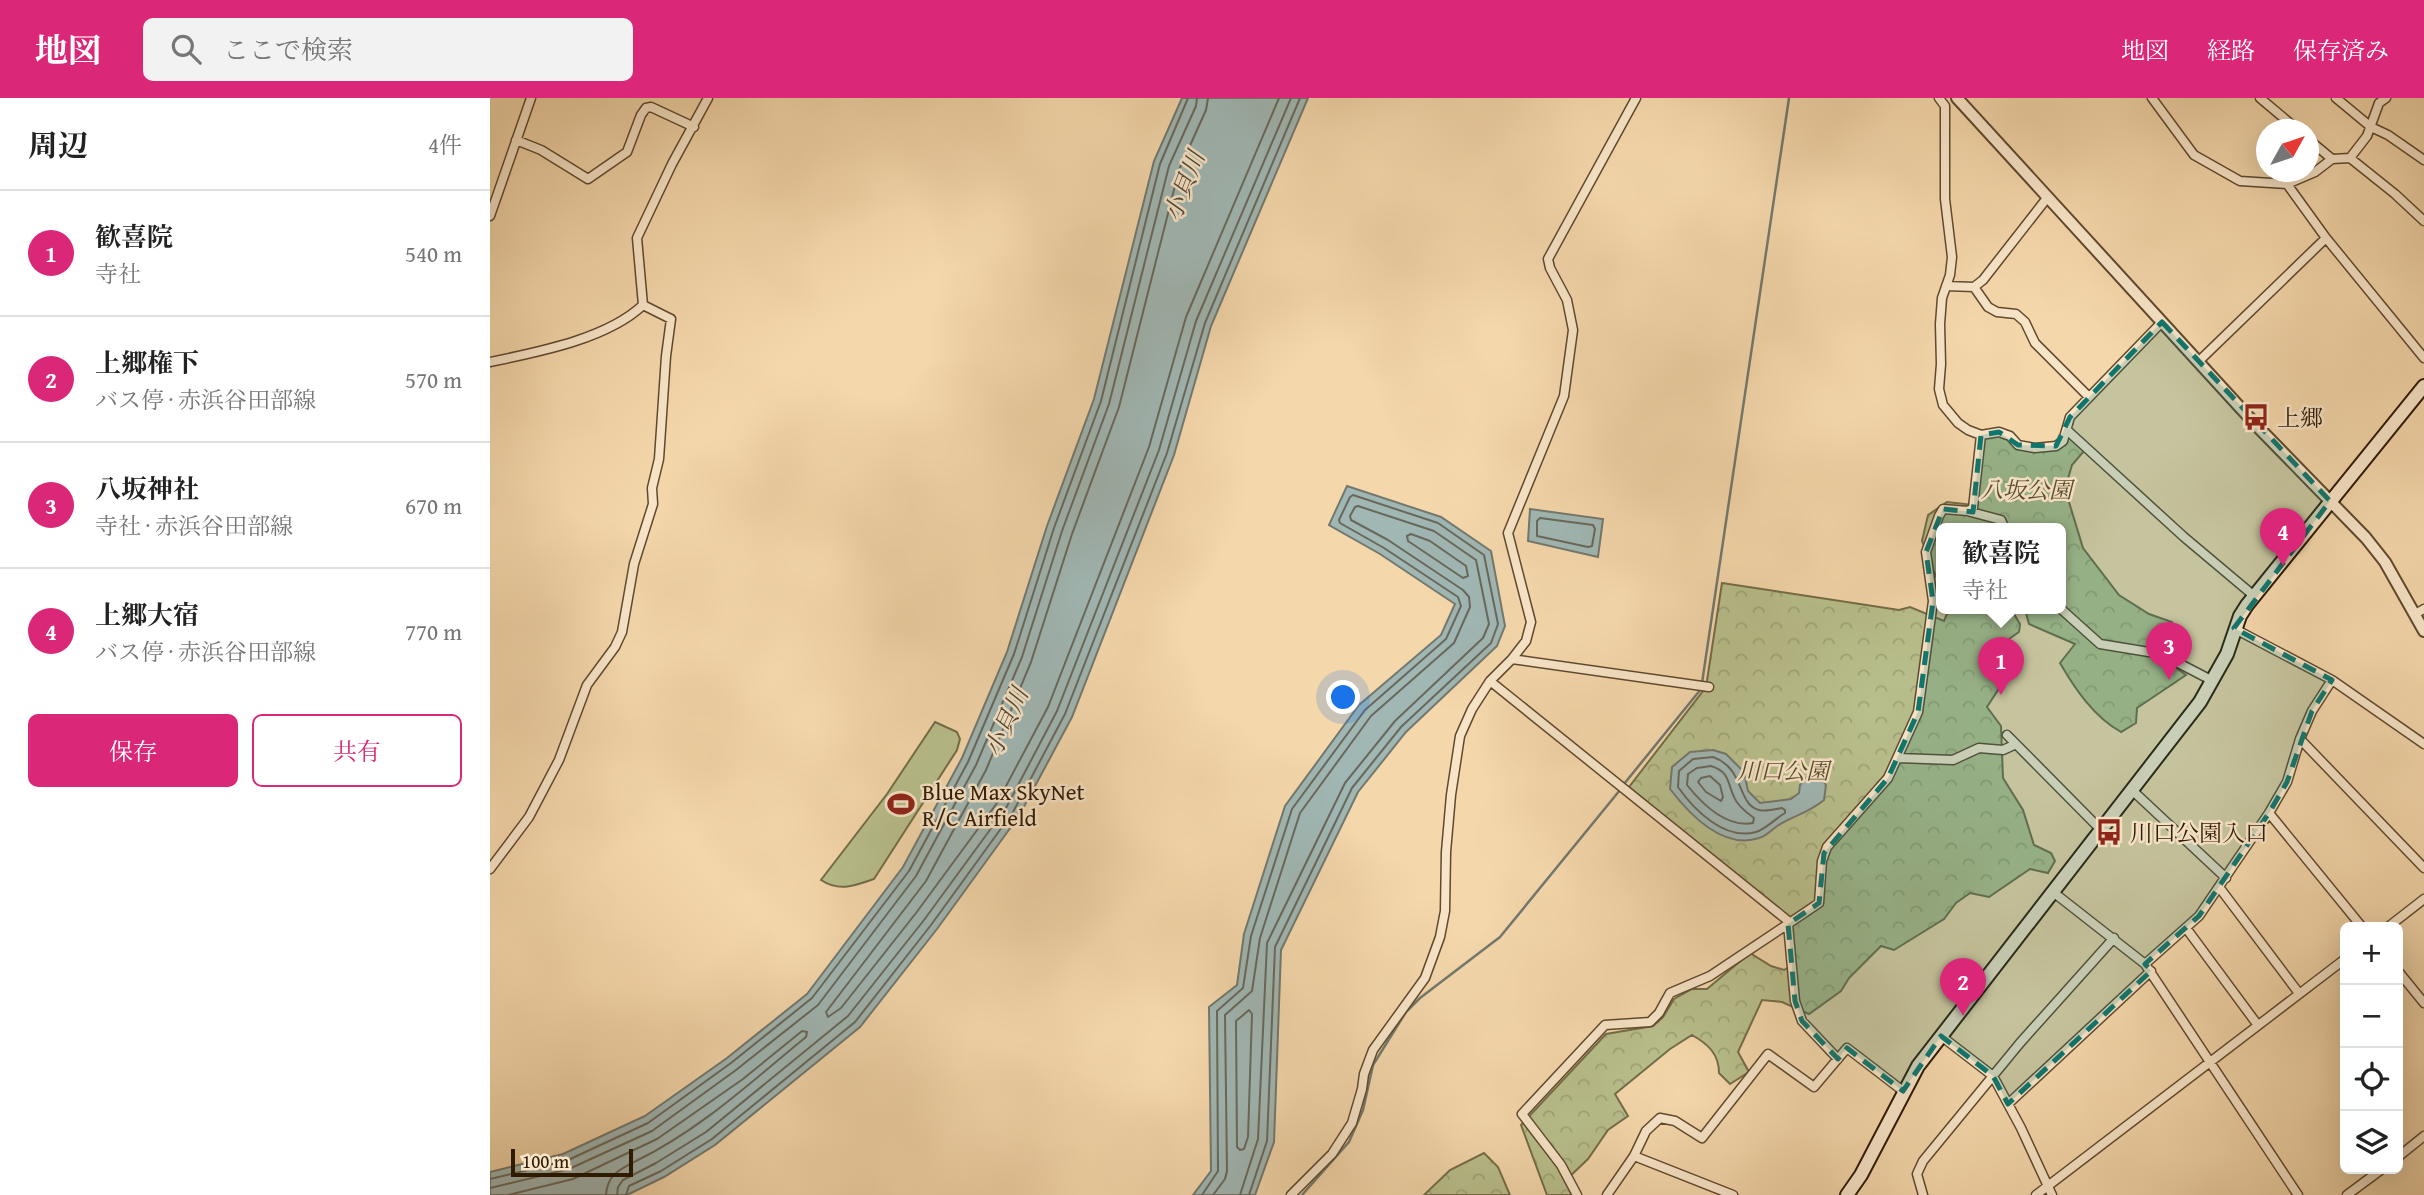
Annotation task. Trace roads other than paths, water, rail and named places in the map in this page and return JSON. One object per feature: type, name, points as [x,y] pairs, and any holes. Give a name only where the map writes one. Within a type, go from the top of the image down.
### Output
[{"type":"main road","points":[[1847,1195],[1861,1175],[1918,1066],[2183,727],[2213,681],[2253,595],[2424,386]]},
{"type":"street","points":[[490,216],[531,98]]},
{"type":"street","points":[[643,305],[637,238],[672,164],[708,98]]},
{"type":"street","points":[[1291,1195],[1332,1154],[1352,1123],[1373,1050],[1425,978],[1440,937],[1446,911],[1447,841],[1460,736],[1472,709],[1490,681],[1526,641],[1531,622],[1508,533],[1564,396],[1573,330],[1567,300],[1548,259],[1636,98]]},
{"type":"street","points":[[1939,98],[1945,106],[1945,199],[1952,257],[1942,298],[1939,389],[1943,405],[1958,423],[1981,435],[1999,432],[2010,436],[2018,445],[2046,448],[2056,446],[2063,441],[2068,431],[2070,417],[2162,323]]},
{"type":"street","points":[[1957,98],[2257,426],[2377,550],[2419,611],[2424,631]]},
{"type":"street","points":[[2152,98],[2194,155],[2240,181],[2287,184],[2315,172],[2332,159],[2350,158],[2424,221]]},
{"type":"street","points":[[2260,98],[2285,119]]},
{"type":"street","points":[[2336,98],[2371,127],[2388,135],[2424,160]]},
{"type":"street","points":[[2350,158],[2367,136],[2379,103],[2386,98]]},
{"type":"street","points":[[516,140],[541,150],[588,179],[627,152],[646,108],[650,107],[694,127]]},
{"type":"street","points":[[2319,148],[2332,159]]},
{"type":"street","points":[[2287,184],[2326,239],[2424,358]]},
{"type":"street","points":[[1946,286],[1974,287],[1995,268],[2003,253],[2047,198]]},
{"type":"street","points":[[2198,362],[2326,239]]},
{"type":"street","points":[[1974,287],[1988,307],[1997,312],[2016,314],[2025,322],[2035,343],[2090,397]]},
{"type":"street","points":[[490,362],[560,345],[611,327],[630,317],[643,305]]},
{"type":"street","points":[[490,869],[529,817],[559,760],[587,685],[615,647],[622,632],[636,552],[653,504],[652,488],[659,459],[671,319],[643,305]]},
{"type":"street","points":[[2068,431],[2174,528],[2253,595]]},
{"type":"street","points":[[1967,511],[1973,508],[1981,435]]},
{"type":"street","points":[[1577,1195],[1561,1165],[1522,1114],[1605,1026],[1650,1021],[1659,1013],[1670,993],[1710,976],[1819,903],[1822,861],[1827,847],[1888,778],[1918,712],[1933,601],[1926,552],[1938,516],[1943,509],[1967,511],[2001,520],[2002,523]]},
{"type":"street","points":[[2066,613],[2100,644],[2161,654],[2213,681]]},
{"type":"street","points":[[2235,629],[2332,680],[2424,744]]},
{"type":"street","points":[[1512,659],[1709,687]]},
{"type":"street","points":[[2008,1104],[2199,916],[2287,782],[2312,711],[2332,680]]},
{"type":"street","points":[[1490,681],[1787,920],[1795,1001],[1802,1021],[1838,1059]]},
{"type":"street","points":[[2007,735],[2102,831]]},
{"type":"street","points":[[2300,739],[2424,868]]},
{"type":"street","points":[[1898,758],[1953,760],[1979,748],[2003,750],[2014,744]]},
{"type":"street","points":[[2133,792],[2226,877]]},
{"type":"street","points":[[2269,813],[2358,922]]},
{"type":"street","points":[[2220,887],[2298,992]]},
{"type":"street","points":[[2053,892],[2148,967],[2298,1195]]},
{"type":"street","points":[[2394,922],[2424,899]]},
{"type":"street","points":[[2186,928],[2257,1024]]},
{"type":"street","points":[[1923,1195],[1917,1174],[1923,1161],[2113,938]]},
{"type":"street","points":[[2036,1195],[2340,963]]},
{"type":"street","points":[[2403,977],[2424,1003]]},
{"type":"street","points":[[1941,1036],[1993,1076],[2052,1195]]},
{"type":"street","points":[[1606,1195],[1633,1156],[1646,1131],[1660,1118],[1675,1121],[1702,1138],[1768,1054],[1814,1087],[1847,1048],[1903,1091]]},
{"type":"street","points":[[2403,1153],[2424,1136]]},
{"type":"street","points":[[1633,1156],[1733,1195]]},
{"type":"street","points":[[2347,1195],[2375,1174]]},
{"type":"water","name":"小貝川","points":[[1182,98],[1308,98],[1211,326],[1174,455],[1072,717],[1019,816],[937,929],[860,1027],[715,1145],[664,1177],[627,1195],[490,1195],[490,1172],[563,1154],[645,1116],[727,1058],[807,994],[903,867],[962,758],[1007,652],[1047,526],[1094,399],[1154,161]]},
{"type":"water","points":[[1347,486],[1441,517],[1491,551],[1505,626],[1497,646],[1406,732],[1358,792],[1281,950],[1274,1142],[1255,1195],[1193,1195],[1211,1171],[1209,1007],[1237,985],[1244,934],[1285,806],[1359,705],[1441,635],[1455,604],[1380,554],[1329,525]]},
{"type":"water","points":[[1530,509],[1603,519],[1598,557],[1528,541]]},
{"type":"water","points":[[1713,750],[1726,754],[1744,772],[1748,791],[1760,803],[1791,799],[1799,793],[1800,785],[1808,776],[1819,776],[1826,785],[1824,800],[1759,838],[1733,839],[1720,835],[1697,819],[1670,789],[1672,767],[1690,752]]},
{"type":"waterway","points":[[1702,683],[1789,98]]},
{"type":"waterway","points":[[1624,784],[1701,689]]},
{"type":"waterway","points":[[1302,1195],[1349,1142],[1363,1110],[1373,1065],[1406,1012],[1420,998],[1500,937],[1620,790]]},
{"type":"place","name":"上郷","points":[[2256,417]]},
{"type":"place","name":"上郷大宿","points":[[2283,566]]},
{"type":"place","name":"八坂神社","points":[[2169,680]]},
{"type":"place","name":"歓喜院","points":[[2001,695]]},
{"type":"place","name":"Blue Max SkyNet R/C Airfield","points":[[901,804]]},
{"type":"place","name":"川口公園入口","points":[[2109,832]]},
{"type":"place","name":"上郷権下","points":[[1963,1016]]},
{"type":"park label","name":"八坂公園","points":[[2026,489]]},
{"type":"park label","name":"川口公園","points":[[1783,770]]}]
